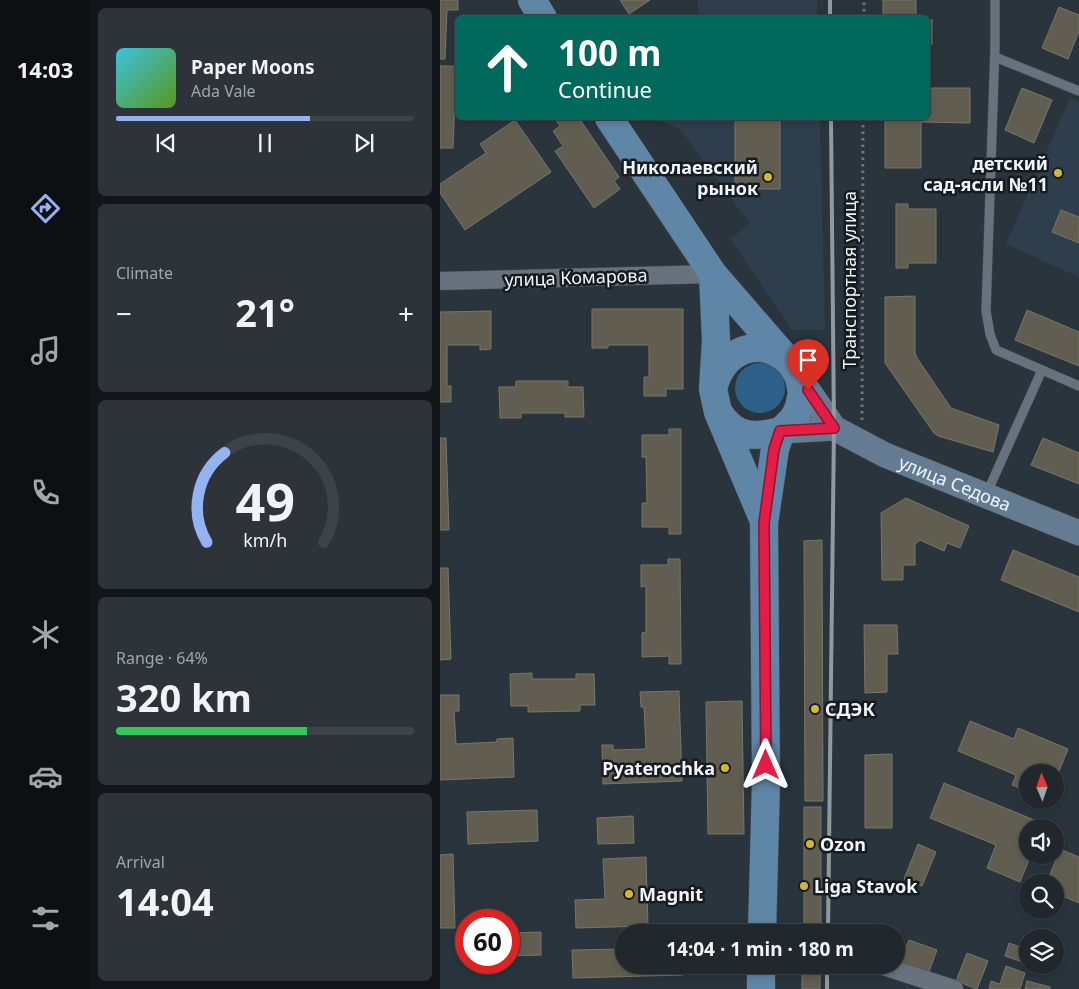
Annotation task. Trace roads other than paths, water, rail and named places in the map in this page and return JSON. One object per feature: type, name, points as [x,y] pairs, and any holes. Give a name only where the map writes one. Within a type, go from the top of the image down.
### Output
[{"type":"main road","points":[[532,0],[541,15]]},
{"type":"main road","points":[[611,120],[713,274],[795,370],[802,393],[794,418],[780,431],[774,449],[764,523],[766,783],[762,924]]},
{"type":"main road","points":[[713,274],[716,401],[764,523]]},
{"type":"main road","points":[[795,370],[781,355],[756,348],[741,352],[727,360],[718,372],[716,401],[725,423],[735,430],[758,437],[780,431],[834,428]]},
{"type":"main road","name":"улица Седова","points":[[795,370],[834,428],[885,455],[1079,533]]},
{"type":"main road","points":[[761,974],[761,989]]},
{"type":"street","name":"улица Комарова","points":[[440,281],[713,274]]},
{"type":"street","points":[[905,973],[954,989]]},
{"type":"lane","points":[[995,0],[995,57],[986,311],[990,334],[996,350],[1079,386]]},
{"type":"lane","points":[[995,57],[1079,91]]},
{"type":"lane","points":[[986,495],[1042,370]]},
{"type":"railway","points":[[830,0],[830,15]]},
{"type":"railway","points":[[828,924],[834,428],[831,120]]},
{"type":"railway","points":[[827,974],[827,989]]},
{"type":"place","name":"детский сад-ясли №11","points":[[1058,173]]},
{"type":"place","name":"Николаевский рынок","points":[[768,177]]},
{"type":"place","name":"СДЭК","points":[[815,709]]},
{"type":"place","name":"Pyaterochka","points":[[725,768]]},
{"type":"place","name":"Ozon","points":[[810,844]]},
{"type":"place","name":"Liga Stavok","points":[[804,886]]},
{"type":"place","name":"Magnit","points":[[629,894]]}]
